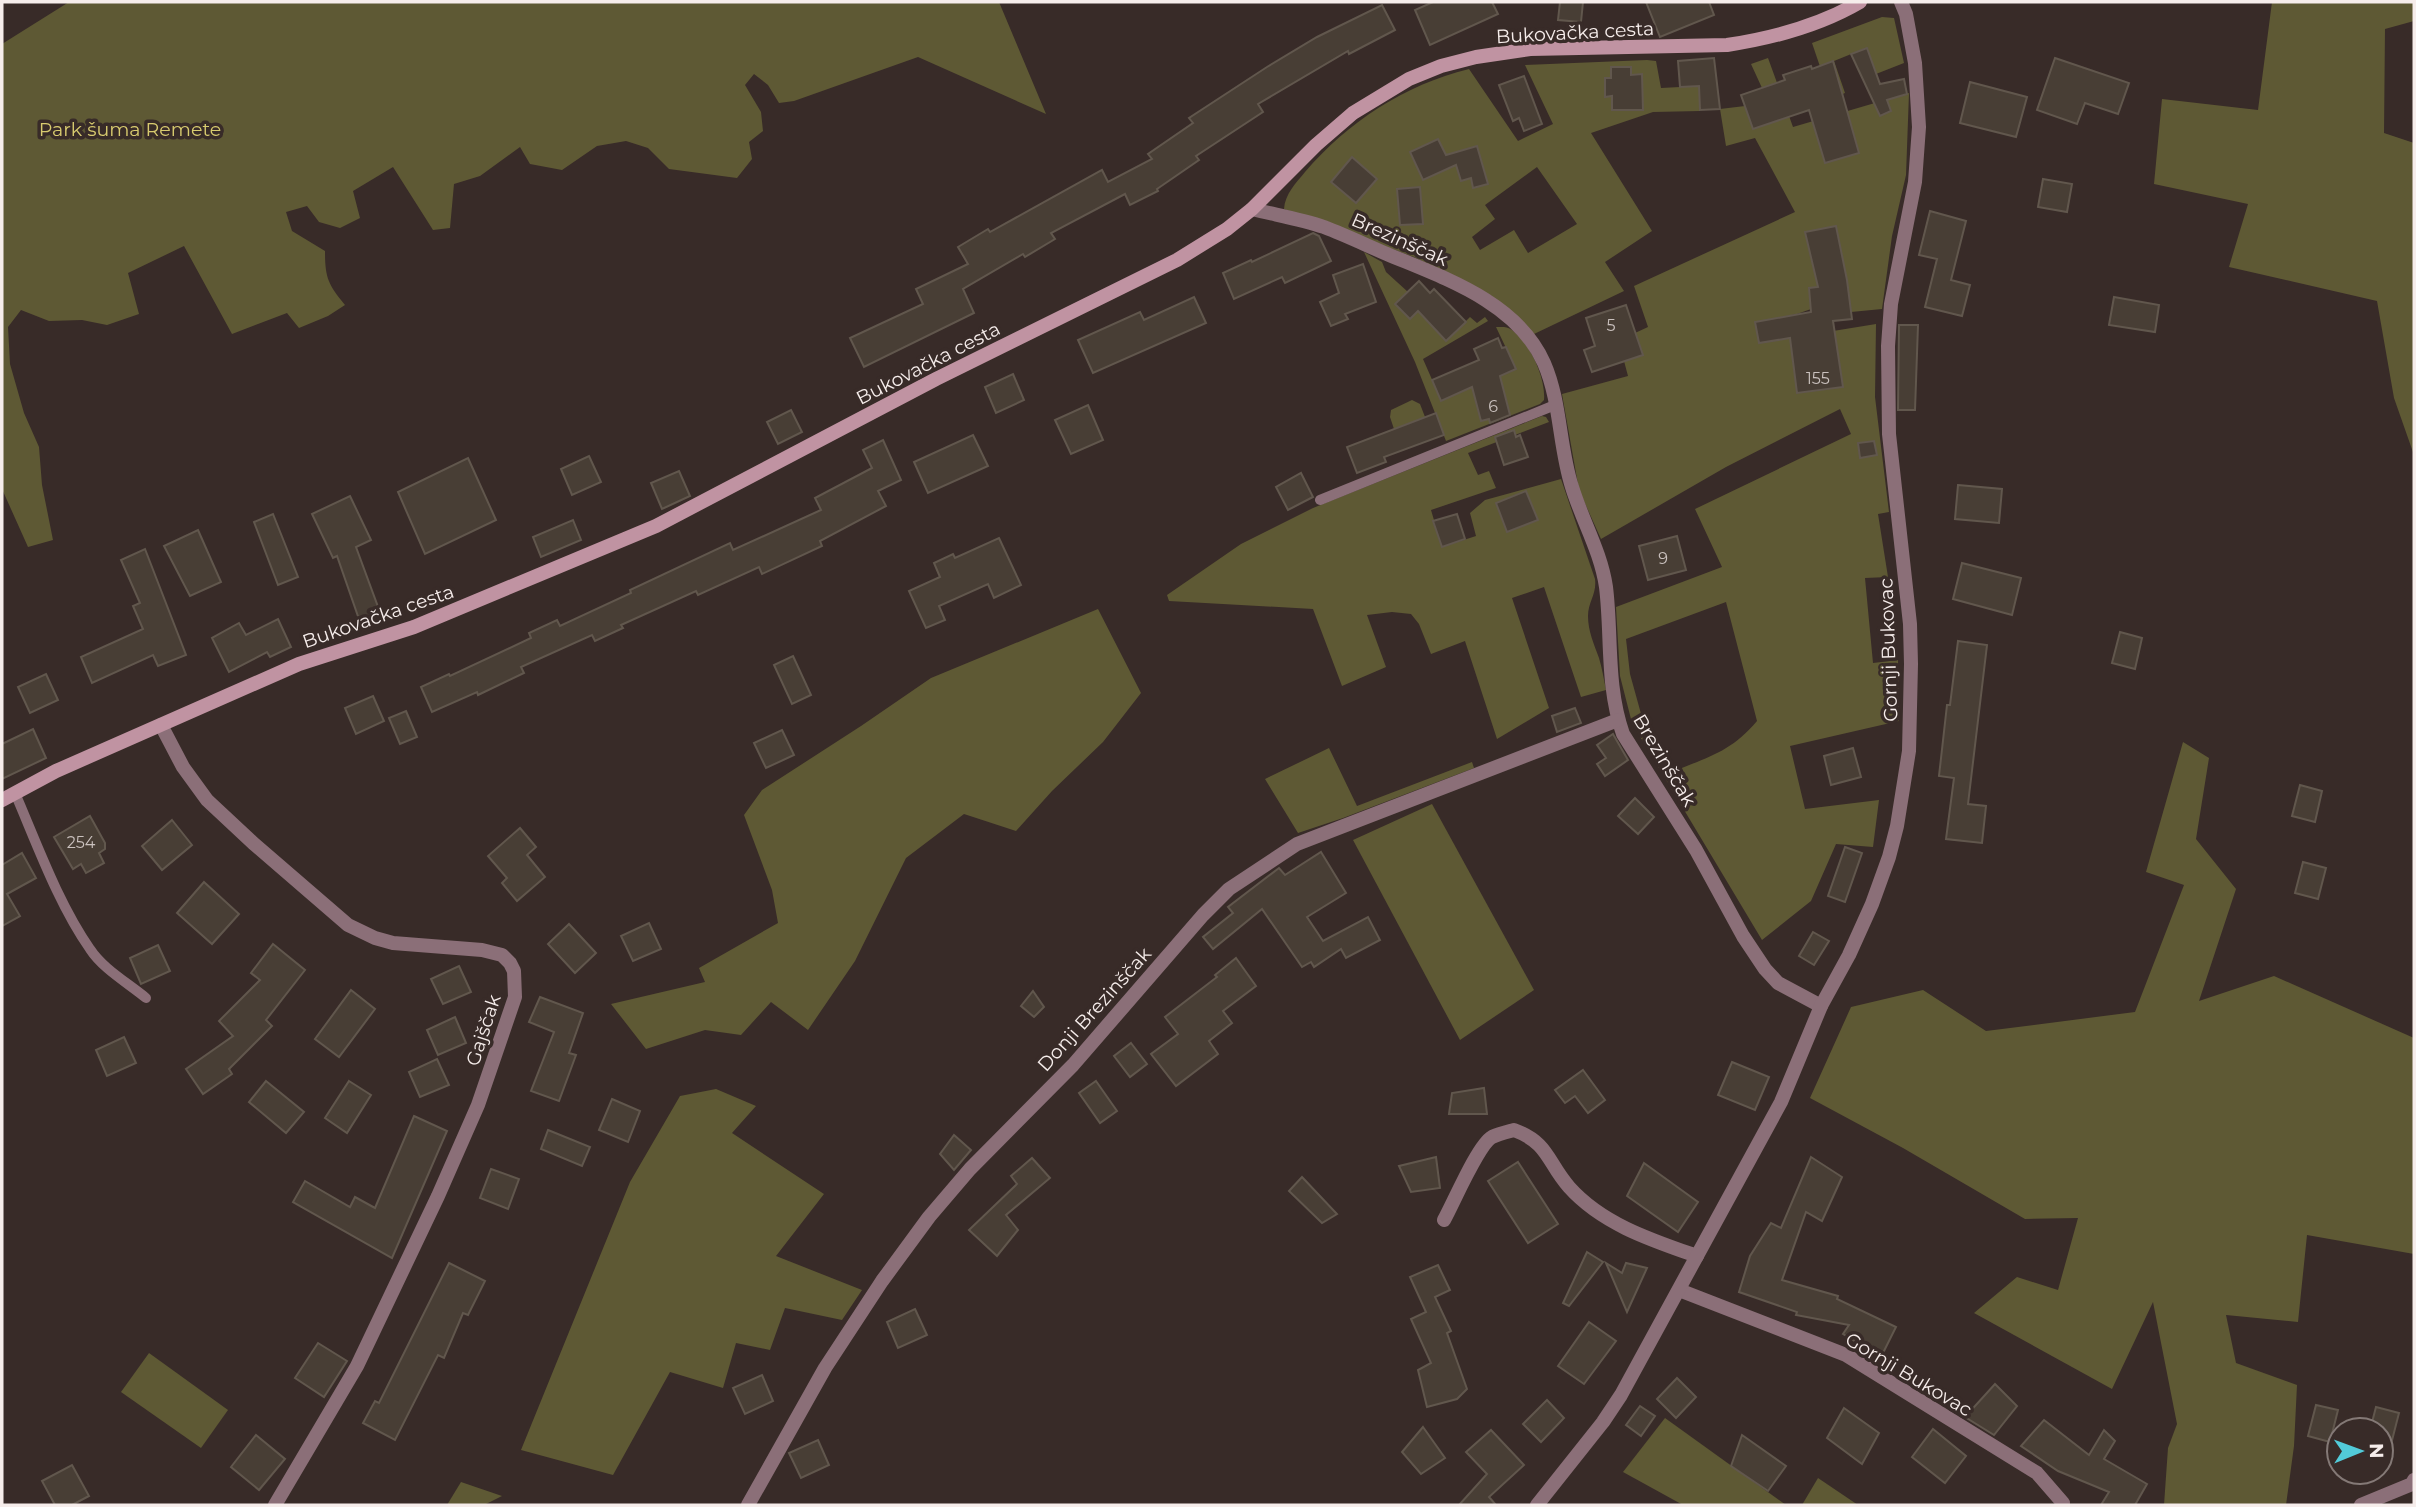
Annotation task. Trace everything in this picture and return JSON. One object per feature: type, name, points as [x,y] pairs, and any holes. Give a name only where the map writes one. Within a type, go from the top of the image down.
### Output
[{"type":"main road","name":"Bukovačka cesta","points":[[8,797],[56,771],[299,664],[414,627],[656,526],[936,379],[1177,260],[1227,229],[1252,209],[1316,145],[1353,113],[1409,79],[1441,66],[1476,57],[1530,49],[1644,48],[1727,45],[1753,41],[1800,29],[1860,2]]},
{"type":"street","name":"Gornji Bukovac","points":[[1537,1505],[1604,1422],[1679,1290],[1781,1102],[1821,1006],[1850,955],[1889,857],[1909,751],[1910,624],[1889,434],[1887,390],[1891,304],[1915,182],[1919,127],[1915,62],[1906,14],[1901,2]]},
{"type":"street","name":"Brezinščak","points":[[1252,209],[1323,227],[1430,272],[1484,299],[1514,321],[1535,345],[1544,365],[1555,405],[1572,487],[1606,588],[1612,691],[1623,734],[1696,850],[1743,936],[1765,970],[1778,984],[1821,1006]]},
{"type":"street","name":"Donji Brezinščak","points":[[748,1505],[825,1368],[882,1281],[929,1217],[970,1169],[1073,1065],[1203,915],[1229,889],[1297,844],[1618,720]]},
{"type":"street","name":"Gajščak","points":[[161,724],[183,767],[207,800],[253,844],[348,925],[393,943],[482,950],[502,955],[514,971],[515,997],[482,1093],[438,1196],[357,1366],[275,1505]]},
{"type":"street","points":[[1444,1220],[1475,1158],[1490,1138],[1514,1130],[1531,1136],[1544,1149],[1568,1186],[1600,1214],[1642,1236],[1697,1256]]},
{"type":"street","name":"Gornji Bukovac","points":[[1679,1290],[1846,1355],[2038,1474],[2063,1503]]},
{"type":"street","points":[[2361,1505],[2412,1484],[2414,1480]]},
{"type":"lane","points":[[1320,500],[1555,405]]},
{"type":"lane","points":[[8,797],[90,950],[146,998]]},
{"type":"green space","name":"Park šuma Remete","points":[[69,2],[999,2],[1046,114],[918,57],[794,101],[779,103],[768,85],[754,74],[745,85],[761,112],[763,131],[749,142],[752,159],[737,178],[669,169],[648,148],[626,141],[597,146],[562,170],[530,164],[520,147],[480,176],[454,184],[450,228],[433,230],[393,167],[353,191],[360,218],[340,228],[319,222],[307,206],[286,212],[292,231],[325,251],[329,280],[345,305],[328,316],[299,328],[287,313],[232,334],[184,246],[128,273],[139,314],[107,325],[82,320],[49,321],[21,310],[8,327],[10,364],[24,413],[39,447],[42,485],[53,540],[28,547],[2,489],[2,44]]},
{"type":"green space","points":[[2272,2],[2414,2],[2414,21],[2385,29],[2384,133],[2414,143],[2414,455],[2394,398],[2377,301],[2229,267],[2248,204],[2154,184],[2162,99],[2258,110]]},
{"type":"green space","points":[[1882,17],[1894,18],[1904,63],[1876,74],[1866,48],[1834,61],[1845,93],[1831,99],[1812,43]]},
{"type":"green space","points":[[1768,58],[1793,127],[1909,93],[1906,175],[1892,236],[1882,309],[1851,312],[1847,283],[1809,288],[1811,309],[1755,323],[1759,343],[1876,324],[1875,397],[1889,512],[1878,514],[1888,577],[1865,578],[1873,663],[1898,660],[1899,721],[1790,746],[1805,809],[1879,800],[1873,847],[1836,844],[1811,901],[1762,940],[1632,723],[1620,676],[1616,607],[1722,567],[1695,509],[1851,434],[1840,409],[1726,467],[1601,539],[1579,490],[1562,394],[1628,376],[1624,361],[1635,333],[1648,327],[1634,286],[1795,212],[1755,138],[1726,146],[1720,109],[1745,106],[1753,129],[1779,120],[1767,86],[1762,88],[1751,64]],"holes":[[[1726,602],[1757,721],[1728,747],[1672,772],[1643,721],[1630,674],[1626,639]]]},
{"type":"green space","points":[[1656,61],[1661,88],[1699,86],[1700,111],[1653,112],[1591,133],[1652,231],[1605,262],[1624,291],[1534,334],[1492,296],[1414,257],[1284,209],[1286,198],[1305,172],[1340,137],[1400,95],[1445,76],[1469,69],[1518,141],[1553,124],[1525,65]],"holes":[[[1537,167],[1577,224],[1528,253],[1514,230],[1480,250],[1472,237],[1495,219],[1485,205]]]},
{"type":"green space","points":[[1364,252],[1382,262],[1386,272],[1408,292],[1396,304],[1418,311],[1447,340],[1470,317],[1477,323],[1485,317],[1488,321],[1423,359],[1441,400],[1466,390],[1458,369],[1484,383],[1516,369],[1496,327],[1502,327],[1519,336],[1531,352],[1540,372],[1544,400],[1540,404],[1446,441],[1415,362]]},
{"type":"green space","points":[[1412,400],[1420,404],[1425,417],[1394,429],[1391,410]]},
{"type":"green space","points":[[1542,416],[1549,422],[1468,453],[1478,475],[1489,471],[1496,488],[1431,510],[1442,547],[1476,536],[1470,513],[1485,500],[1561,479],[1595,579],[1588,622],[1606,690],[1581,697],[1544,587],[1512,598],[1549,708],[1497,739],[1465,641],[1431,654],[1419,624],[1411,614],[1392,612],[1367,615],[1386,667],[1342,686],[1313,609],[1169,601],[1167,595],[1241,544],[1313,508]]},
{"type":"green space","points":[[1098,609],[1141,693],[1103,742],[1052,791],[1016,831],[964,814],[906,858],[855,961],[808,1030],[771,1002],[741,1035],[705,1030],[646,1049],[611,1004],[705,982],[699,968],[778,923],[772,890],[744,815],[762,790],[931,678]]},
{"type":"green space","points":[[2183,742],[2209,758],[2196,839],[2236,889],[2199,1001],[2274,976],[2414,1038],[2414,1254],[2307,1235],[2298,1322],[2226,1315],[2236,1363],[2297,1385],[2294,1446],[2286,1505],[2164,1505],[2168,1448],[2177,1424],[2153,1302],[2112,1389],[1974,1313],[2017,1277],[2058,1290],[2078,1218],[2025,1219],[1810,1098],[1851,1007],[1923,990],[1986,1031],[2135,1012],[2184,885],[2146,872]]},
{"type":"green space","points":[[1329,748],[1357,806],[1472,762],[1474,768],[1298,833],[1265,779]]},
{"type":"green space","points":[[1432,804],[1534,990],[1460,1040],[1353,840]]},
{"type":"green space","points":[[716,1089],[756,1106],[732,1133],[824,1194],[776,1256],[862,1290],[842,1320],[785,1308],[770,1350],[736,1343],[723,1388],[670,1372],[613,1475],[521,1450],[630,1182],[680,1096]]},
{"type":"green space","points":[[149,1353],[228,1410],[201,1448],[121,1392]]},
{"type":"green space","points":[[1665,1418],[1786,1505],[1683,1505],[1623,1472]]},
{"type":"green space","points":[[1818,1478],[1858,1505],[1802,1505]]},
{"type":"green space","points":[[461,1482],[502,1496],[484,1505],[447,1505]]},
{"type":"building","points":[[1433,2],[1492,2],[1498,14],[1430,45],[1415,10]]},
{"type":"building","points":[[1560,2],[1583,2],[1581,22],[1558,20]]},
{"type":"building","points":[[1646,2],[1709,2],[1714,15],[1660,37]]},
{"type":"building","points":[[1382,5],[1395,30],[1349,54],[1348,51],[1258,104],[1263,112],[1196,156],[1199,160],[1157,189],[1158,191],[1130,205],[1125,194],[1051,233],[1055,239],[1025,257],[1023,254],[963,289],[974,313],[864,367],[850,338],[923,304],[916,289],[968,264],[958,247],[1102,170],[1108,182],[1152,159],[1148,154],[1193,123],[1189,118],[1317,37]]},
{"type":"building","points":[[1867,48],[1880,84],[1904,79],[1907,94],[1887,100],[1891,111],[1880,116],[1851,54]]},
{"type":"building","points":[[1714,58],[1720,109],[1700,110],[1699,86],[1680,87],[1678,61]]},
{"type":"building","points":[[2055,58],[2129,83],[2118,114],[2085,103],[2077,124],[2037,110]]},
{"type":"building","points":[[1833,61],[1859,153],[1825,163],[1809,110],[1753,129],[1741,95],[1785,80],[1783,75]]},
{"type":"building","points":[[1611,67],[1631,67],[1631,75],[1642,74],[1643,110],[1612,110],[1612,96],[1605,97],[1605,78],[1611,78]]},
{"type":"building","points":[[1524,76],[1542,124],[1524,131],[1519,118],[1513,121],[1499,85]]},
{"type":"building","points":[[1970,82],[2027,97],[2016,137],[1960,123]]},
{"type":"building","points":[[1438,139],[1446,155],[1477,146],[1488,184],[1473,188],[1471,178],[1461,181],[1456,165],[1423,180],[1410,152]]},
{"type":"building","points":[[1352,157],[1377,179],[1356,203],[1331,182]]},
{"type":"building","points":[[2043,179],[2072,184],[2067,212],[2038,207]]},
{"type":"building","points":[[1420,187],[1423,224],[1400,225],[1397,189]]},
{"type":"building","points":[[1930,211],[1966,221],[1951,280],[1970,285],[1962,316],[1925,307],[1937,259],[1919,255]]},
{"type":"building","points":[[1836,226],[1852,319],[1833,321],[1843,387],[1797,393],[1790,338],[1759,343],[1755,322],[1811,312],[1809,288],[1818,287],[1805,232]]},
{"type":"building","points":[[1313,233],[1319,236],[1331,261],[1285,283],[1282,277],[1234,299],[1223,273]]},
{"type":"building","points":[[1363,264],[1376,302],[1345,314],[1348,319],[1331,326],[1320,302],[1339,293],[1333,275]]},
{"type":"building","points":[[1419,281],[1430,293],[1434,289],[1466,322],[1446,341],[1418,311],[1410,319],[1395,304]]},
{"type":"building","points":[[1194,297],[1206,323],[1093,373],[1078,340],[1140,312],[1144,320]]},
{"type":"building","points":[[2114,297],[2159,305],[2155,332],[2109,325]]},
{"type":"building","points":[[1626,305],[1643,355],[1592,372],[1584,350],[1595,346],[1586,318]]},
{"type":"building","points":[[1899,325],[1918,325],[1915,410],[1898,410]]},
{"type":"building","points":[[1498,338],[1502,348],[1506,347],[1516,369],[1500,376],[1510,415],[1490,423],[1489,419],[1481,421],[1472,387],[1441,401],[1432,380],[1479,360],[1474,349]]},
{"type":"building","points":[[1013,374],[1024,400],[996,413],[985,387]]},
{"type":"building","points":[[1088,405],[1103,440],[1071,454],[1055,420]]},
{"type":"building","points":[[791,410],[802,432],[778,444],[767,422]]},
{"type":"building","points":[[1436,413],[1444,435],[1384,457],[1386,462],[1357,473],[1347,447]]},
{"type":"building","points":[[1514,430],[1516,437],[1520,435],[1528,457],[1504,465],[1495,437]]},
{"type":"building","points":[[973,435],[988,466],[928,493],[914,462]]},
{"type":"building","points":[[883,440],[901,480],[878,491],[886,506],[820,541],[822,546],[762,574],[759,567],[698,595],[696,591],[621,625],[623,628],[595,641],[592,635],[521,667],[524,673],[478,695],[477,692],[432,712],[421,687],[531,638],[529,633],[557,620],[560,626],[631,593],[630,590],[730,543],[733,550],[821,510],[815,498],[872,468],[863,450]]},
{"type":"building","points":[[1874,441],[1877,455],[1860,458],[1858,443]]},
{"type":"building","points":[[589,456],[601,482],[572,495],[561,469]]},
{"type":"building","points":[[468,458],[496,520],[425,554],[398,492]]},
{"type":"building","points":[[679,471],[690,496],[662,509],[651,483]]},
{"type":"building","points":[[1301,473],[1313,497],[1288,510],[1276,487]]},
{"type":"building","points":[[1958,485],[2002,489],[1999,523],[1955,519]]},
{"type":"building","points":[[1526,491],[1538,520],[1507,532],[1496,503]]},
{"type":"building","points":[[350,496],[371,540],[356,547],[381,615],[360,622],[337,556],[333,558],[312,514]]},
{"type":"building","points":[[273,514],[298,577],[278,585],[254,522]]},
{"type":"building","points":[[1457,514],[1465,539],[1442,547],[1433,521]]},
{"type":"building","points":[[573,520],[581,540],[541,557],[533,537]]},
{"type":"building","points":[[198,530],[221,582],[190,596],[164,546]]},
{"type":"building","points":[[1677,536],[1686,570],[1648,580],[1639,546]]},
{"type":"building","points":[[999,538],[1021,585],[994,598],[988,584],[939,606],[945,620],[926,628],[909,591],[940,577],[934,563],[953,554],[955,558]]},
{"type":"building","points":[[145,549],[186,655],[158,666],[153,655],[92,683],[81,657],[143,629],[133,606],[140,603],[121,560]]},
{"type":"building","points":[[1962,563],[2021,578],[2012,615],[1953,599]]},
{"type":"building","points":[[278,619],[291,647],[270,657],[267,652],[229,672],[212,638],[239,623],[246,635]]},
{"type":"building","points":[[2120,632],[2142,638],[2135,669],[2112,663]]},
{"type":"building","points":[[1958,641],[1987,645],[1968,804],[1986,806],[1982,843],[1946,839],[1954,778],[1939,776]]},
{"type":"building","points":[[793,656],[811,695],[792,704],[774,665]]},
{"type":"building","points":[[46,674],[58,700],[30,713],[18,687]]},
{"type":"building","points":[[373,696],[384,721],[356,734],[345,708]]},
{"type":"building","points":[[1575,708],[1581,723],[1557,732],[1552,716]]},
{"type":"building","points":[[406,711],[417,737],[400,744],[389,718]]},
{"type":"building","points":[[33,729],[46,758],[2,779],[2,744]]},
{"type":"building","points":[[782,730],[794,755],[766,768],[754,743]]},
{"type":"building","points":[[1613,734],[1628,760],[1605,776],[1597,764],[1606,758],[1597,745]]},
{"type":"building","points":[[1853,748],[1861,777],[1831,785],[1824,756]]},
{"type":"building","points":[[2300,785],[2322,791],[2315,822],[2292,816]]},
{"type":"building","points":[[1635,798],[1654,817],[1638,834],[1618,816]]},
{"type":"building","points":[[90,816],[105,843],[105,849],[99,853],[104,863],[86,873],[81,864],[73,869],[54,837]]},
{"type":"building","points":[[172,820],[192,845],[162,870],[142,846]]},
{"type":"building","points":[[520,828],[536,847],[527,855],[545,877],[517,901],[502,883],[507,878],[488,856]]},
{"type":"building","points":[[1845,847],[1862,853],[1845,902],[1828,896]]},
{"type":"building","points":[[1321,852],[1346,893],[1307,917],[1323,941],[1368,917],[1380,940],[1346,958],[1341,949],[1314,967],[1311,962],[1302,967],[1262,909],[1213,949],[1203,937],[1233,913],[1228,907],[1279,868],[1285,875]]},
{"type":"building","points":[[22,853],[36,878],[7,894],[20,916],[2,926],[2,865]]},
{"type":"building","points":[[2303,862],[2326,868],[2318,899],[2295,893]]},
{"type":"building","points":[[204,882],[239,914],[212,944],[177,913]]},
{"type":"building","points":[[649,923],[661,949],[633,961],[621,936]]},
{"type":"building","points":[[569,924],[596,953],[575,973],[548,944]]},
{"type":"building","points":[[1813,932],[1829,941],[1814,965],[1799,956]]},
{"type":"building","points":[[273,944],[305,970],[266,1020],[272,1026],[229,1069],[232,1074],[203,1094],[186,1069],[233,1036],[219,1021],[260,980],[251,973]]},
{"type":"building","points":[[158,945],[170,971],[141,984],[130,958]]},
{"type":"building","points":[[1236,958],[1256,986],[1223,1011],[1232,1023],[1209,1041],[1218,1054],[1176,1086],[1151,1054],[1178,1034],[1165,1017],[1217,977],[1215,975]]},
{"type":"building","points":[[459,966],[471,992],[443,1004],[431,979]]},
{"type":"building","points":[[351,990],[375,1009],[339,1057],[315,1039]]},
{"type":"building","points":[[1033,991],[1044,1007],[1034,1017],[1021,1006]]},
{"type":"building","points":[[540,997],[583,1013],[569,1053],[576,1055],[559,1101],[531,1091],[554,1032],[529,1022]]},
{"type":"building","points":[[455,1017],[466,1043],[438,1055],[427,1030]]},
{"type":"building","points":[[124,1037],[136,1063],[107,1076],[96,1050]]},
{"type":"building","points":[[1131,1043],[1147,1064],[1130,1077],[1114,1056]]},
{"type":"building","points":[[437,1059],[449,1085],[420,1097],[409,1072]]},
{"type":"building","points":[[1732,1062],[1769,1077],[1755,1110],[1718,1095]]},
{"type":"building","points":[[1583,1070],[1605,1100],[1588,1113],[1575,1096],[1565,1103],[1555,1090]]},
{"type":"building","points":[[266,1081],[304,1112],[286,1133],[249,1102]]},
{"type":"building","points":[[349,1081],[371,1095],[347,1133],[325,1118]]},
{"type":"building","points":[[1096,1081],[1117,1111],[1100,1123],[1079,1093]]},
{"type":"building","points":[[1484,1088],[1487,1114],[1449,1114],[1452,1093]]},
{"type":"building","points":[[612,1099],[640,1111],[628,1142],[599,1130]]},
{"type":"building","points":[[414,1116],[447,1131],[392,1258],[293,1202],[305,1181],[350,1207],[355,1197],[375,1208]]},
{"type":"building","points":[[548,1130],[590,1147],[582,1166],[541,1149]]},
{"type":"building","points":[[954,1135],[971,1150],[954,1170],[940,1154]]},
{"type":"building","points":[[1436,1157],[1440,1188],[1411,1192],[1399,1166]]},
{"type":"building","points":[[1811,1157],[1842,1177],[1822,1221],[1806,1212],[1782,1280],[1838,1296],[1837,1299],[1896,1327],[1881,1357],[1843,1334],[1849,1325],[1796,1315],[1797,1312],[1739,1292],[1750,1256],[1771,1223],[1781,1228]]},
{"type":"building","points":[[1032,1158],[1050,1178],[1006,1215],[1018,1230],[997,1256],[969,1230],[1017,1184],[1011,1176]]},
{"type":"building","points":[[1518,1162],[1558,1224],[1528,1243],[1488,1181]]},
{"type":"building","points":[[1644,1163],[1698,1202],[1678,1232],[1627,1196]]},
{"type":"building","points":[[491,1169],[519,1179],[508,1209],[480,1198]]},
{"type":"building","points":[[1302,1177],[1337,1214],[1322,1223],[1289,1191]]},
{"type":"building","points":[[1587,1252],[1603,1262],[1569,1306],[1563,1303]]},
{"type":"building","points":[[449,1263],[485,1281],[468,1315],[463,1313],[444,1358],[438,1355],[395,1440],[363,1423],[375,1401],[379,1403]]},
{"type":"building","points":[[1606,1263],[1622,1273],[1626,1263],[1647,1268],[1627,1312]]},
{"type":"building","points":[[1438,1265],[1450,1290],[1435,1297],[1451,1331],[1447,1333],[1467,1389],[1457,1399],[1427,1407],[1418,1370],[1431,1363],[1411,1319],[1426,1312],[1410,1277]]},
{"type":"building","points":[[915,1309],[927,1335],[898,1348],[887,1322]]},
{"type":"building","points":[[1589,1322],[1616,1341],[1584,1384],[1558,1366]]},
{"type":"building","points":[[318,1343],[347,1361],[324,1397],[295,1378]]},
{"type":"building","points":[[762,1375],[773,1401],[745,1414],[733,1388]]},
{"type":"building","points":[[1677,1378],[1696,1397],[1676,1418],[1657,1399]]},
{"type":"building","points":[[1995,1384],[2017,1406],[1994,1435],[1965,1417]]},
{"type":"building","points":[[1547,1400],[1564,1418],[1541,1442],[1523,1424]]},
{"type":"building","points":[[2316,1405],[2338,1410],[2336,1416],[2325,1416],[2325,1441],[2308,1436]]},
{"type":"building","points":[[1640,1406],[1655,1416],[1641,1436],[1626,1425]]},
{"type":"building","points":[[2376,1407],[2399,1413],[2395,1429],[2395,1416],[2374,1416]]},
{"type":"building","points":[[1844,1408],[1879,1433],[1862,1464],[1827,1438]]},
{"type":"building","points":[[2044,1420],[2089,1455],[2104,1430],[2115,1441],[2104,1459],[2147,1484],[2135,1505],[2101,1505],[2109,1492],[2058,1471],[2021,1446]]},
{"type":"building","points":[[1423,1427],[1445,1458],[1421,1474],[1402,1452]]},
{"type":"building","points":[[1933,1429],[1966,1456],[1945,1483],[1912,1457]]},
{"type":"building","points":[[1491,1430],[1524,1465],[1489,1497],[1496,1505],[1459,1505],[1487,1474],[1466,1452]]},
{"type":"building","points":[[256,1435],[285,1459],[259,1490],[231,1467]]},
{"type":"building","points":[[1742,1435],[1786,1466],[1768,1491],[1731,1466]]},
{"type":"building","points":[[818,1440],[829,1465],[801,1478],[789,1453]]},
{"type":"building","points":[[72,1465],[89,1496],[72,1505],[55,1505],[42,1481]]}]
